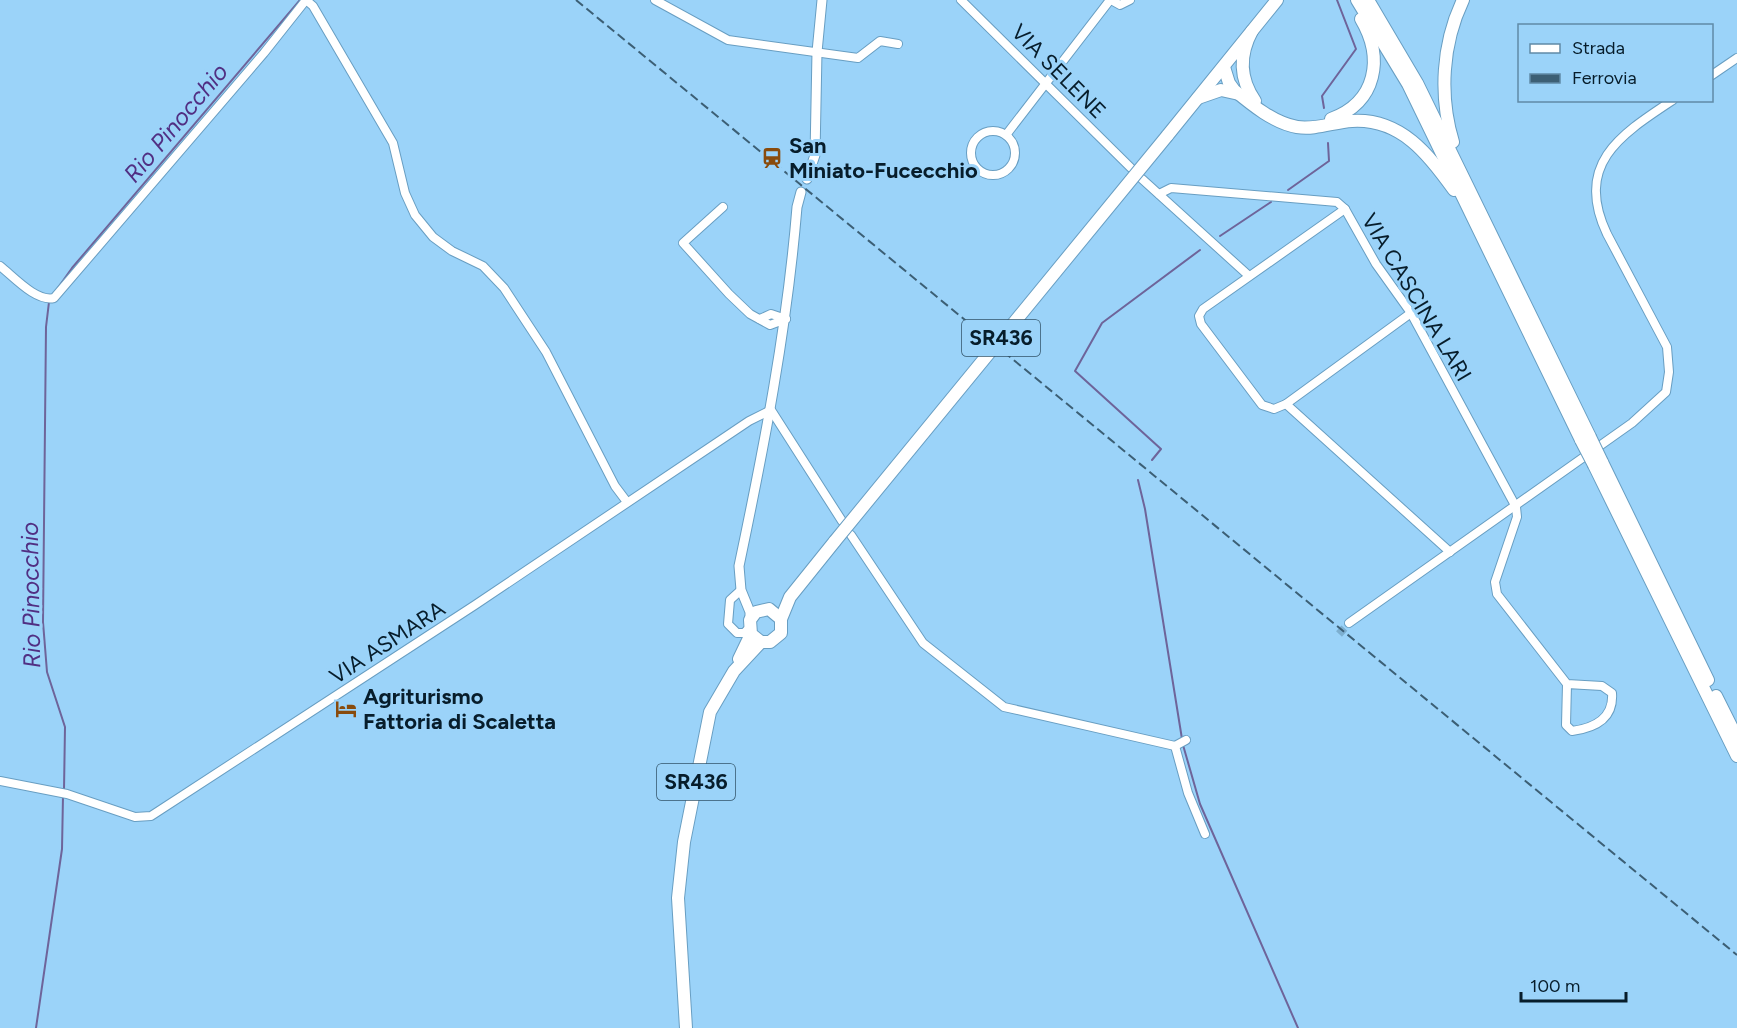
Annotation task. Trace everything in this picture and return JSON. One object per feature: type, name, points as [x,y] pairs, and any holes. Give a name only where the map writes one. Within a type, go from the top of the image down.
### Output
[{"type":"main road","name":"SR436","points":[[734,671],[761,642],[770,642],[778,637],[782,629],[781,619],[786,605],[798,586],[1277,0]]},
{"type":"main road","points":[[1317,126],[1355,106],[1367,93],[1374,74],[1374,53],[1367,29],[1350,0]]},
{"type":"main road","points":[[1357,0],[1408,84],[1547,369]]},
{"type":"main road","points":[[1368,0],[1417,83],[1503,259],[1737,756]]},
{"type":"main road","points":[[1463,0],[1448,50],[1444,81],[1446,120],[1456,151],[1492,224],[1503,259]]},
{"type":"main road","points":[[1252,31],[1243,54],[1244,78],[1259,107]]},
{"type":"main road","points":[[1225,66],[1244,78]]},
{"type":"main road","points":[[1225,66],[1229,83],[1241,95],[1288,125],[1317,126],[1352,121],[1373,123],[1395,130],[1420,146],[1456,192],[1519,322],[1586,438]]},
{"type":"main road","points":[[1198,98],[1221,90],[1241,95]]},
{"type":"main road","points":[[1598,464],[1737,738]]},
{"type":"main road","name":"SR436","points":[[686,1028],[678,898],[682,858],[710,712],[734,671],[756,612],[767,609],[798,586]]},
{"type":"main road","points":[[767,609],[781,619]]},
{"type":"main road","points":[[750,627],[761,642]]},
{"type":"street","points":[[0,266],[46,300],[54,298],[264,53],[306,0],[313,6],[393,143],[405,193],[415,215],[433,237],[452,251],[483,266],[504,288],[546,352],[615,486],[627,502]]},
{"type":"street","points":[[655,0],[728,40],[858,58],[880,41],[898,44]]},
{"type":"street","points":[[807,179],[815,155],[817,52],[822,0]]},
{"type":"street","name":"VIA SELENE","points":[[961,0],[1131,168]]},
{"type":"street","points":[[1006,135],[1048,84],[1110,0],[1120,5],[1130,0]]},
{"type":"street","points":[[1713,74],[1737,58]]},
{"type":"street","points":[[1349,623],[1632,423],[1666,392],[1670,359],[1667,347],[1607,234],[1595,195],[1600,166],[1610,148],[1629,130],[1670,102]]},
{"type":"street","points":[[992,131],[1006,135],[1014,147],[1014,160],[1011,167],[999,174],[985,174],[979,170],[972,157],[972,150],[978,137],[992,131]]},
{"type":"street","points":[[1142,178],[1248,275]]},
{"type":"street","name":"VIA CASCINA LARI","points":[[1159,194],[1171,188],[1337,202],[1345,209],[1376,264],[1411,313],[1516,507]]},
{"type":"street","points":[[742,592],[730,600],[728,624],[737,633],[744,633],[750,627],[750,612],[742,592],[740,566],[784,332],[797,207],[801,192]]},
{"type":"street","points":[[723,207],[683,243],[729,294],[760,319],[784,332]]},
{"type":"street","points":[[1345,209],[1248,275],[1203,309],[1199,316],[1201,324],[1262,405],[1274,410],[1286,404],[1411,313]]},
{"type":"street","points":[[760,319],[771,314],[781,305],[789,292]]},
{"type":"street","points":[[771,314],[786,319]]},
{"type":"street","points":[[771,325],[786,319]]},
{"type":"street","points":[[1286,404],[1450,552]]},
{"type":"street","points":[[771,410],[842,521]]},
{"type":"street","name":"VIA ASMARA","points":[[0,781],[67,794],[135,817],[151,816],[475,605],[749,421],[771,410]]},
{"type":"street","points":[[1516,507],[1517,517],[1495,582],[1497,594],[1567,684],[1566,725],[1572,731],[1588,729],[1604,720],[1613,706],[1612,693],[1602,686],[1567,684]]},
{"type":"street","points":[[851,535],[923,643],[1004,707],[1180,743],[1188,793],[1205,834]]},
{"type":"street","points":[[742,592],[755,606],[767,609]]},
{"type":"waterway","name":"Rio Pinocchio","points":[[55,292],[72,268],[300,0]]},
{"type":"waterway","points":[[1324,108],[1322,96],[1356,49],[1337,0]]},
{"type":"waterway","points":[[1288,190],[1329,161],[1328,143]]},
{"type":"waterway","points":[[1220,236],[1271,202]]},
{"type":"waterway","points":[[1152,460],[1161,449],[1075,371],[1102,323],[1200,250]]},
{"type":"waterway","name":"Rio Pinocchio","points":[[49,302],[46,327],[43,622],[47,672],[65,727],[64,790]]},
{"type":"waterway","points":[[1138,480],[1145,509],[1182,739]]},
{"type":"waterway","points":[[1183,745],[1200,804],[1298,1028]]},
{"type":"waterway","name":"Rio Pinocchio","points":[[36,1028],[62,849],[63,796]]},
{"type":"tunnel","points":[[1339,634],[1349,623]]},
{"type":"railway","points":[[576,0],[1737,955]]},
{"type":"place","name":"San Miniato-Fucecchio","points":[[772,158]]},
{"type":"place","name":"Agriturismo Fattoria di Scaletta","points":[[346,709]]}]
